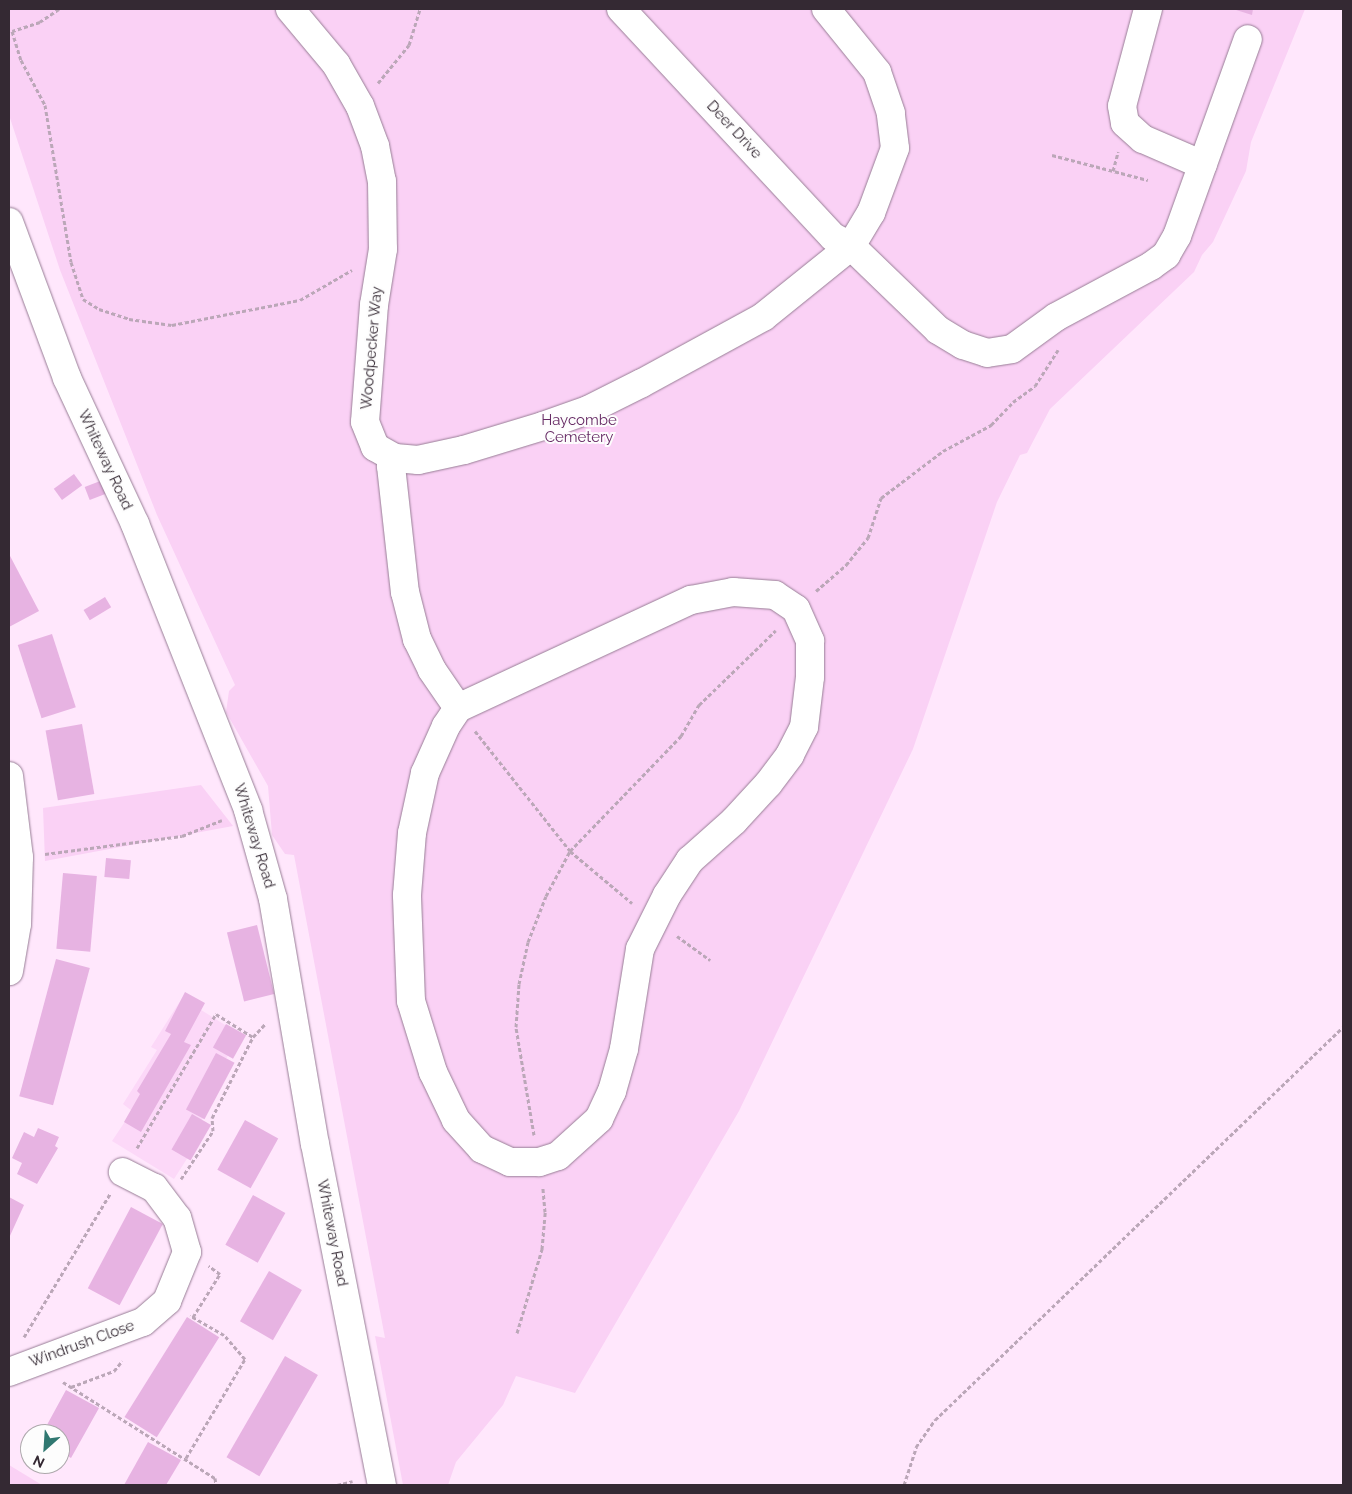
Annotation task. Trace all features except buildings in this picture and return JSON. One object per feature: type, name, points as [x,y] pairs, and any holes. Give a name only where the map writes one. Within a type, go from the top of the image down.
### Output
[{"type":"street","name":"Woodpecker Way","points":[[290,9],[336,64],[360,106],[375,146],[382,181],[382,249],[374,305],[365,422],[375,447],[395,458],[418,460],[464,450],[588,410],[735,335],[797,293],[851,246],[872,213],[895,148],[891,113],[877,72],[826,9]]},
{"type":"street","name":"Deer Drive","points":[[621,9],[833,237],[851,246],[938,330],[963,345],[987,353],[1012,349],[1056,317],[1151,266],[1166,254],[1189,202],[1248,39]]},
{"type":"street","points":[[1148,9],[1122,106],[1125,123],[1143,139],[1203,165]]},
{"type":"street","name":"Whiteway Road","points":[[9,222],[67,378],[135,524],[248,810],[273,899],[292,1011],[382,1485]]},
{"type":"street","points":[[395,458],[390,466],[405,592],[417,639],[432,670],[458,708]]},
{"type":"street","points":[[733,592],[775,596],[796,609],[810,641],[810,678],[804,727],[790,755],[768,784],[734,821],[690,860],[654,920],[640,949],[624,1048],[612,1091],[599,1119],[558,1156],[539,1162],[510,1162],[482,1149],[456,1120],[433,1072],[411,1001],[407,895],[412,833],[425,773],[446,726],[458,708],[691,600],[733,592]]},
{"type":"street","points":[[9,776],[19,857],[17,924],[9,971]]},
{"type":"street","name":"Windrush Close","points":[[9,1372],[143,1322],[168,1301],[187,1252],[177,1218],[154,1188],[123,1172]]},
{"type":"path","points":[[59,9],[40,22],[12,31],[21,60],[44,105],[71,262],[83,299],[99,309],[129,318],[172,325],[300,300],[333,283],[382,249]]},
{"type":"path","points":[[360,106],[409,45],[420,9]]},
{"type":"path","points":[[1052,155],[1148,180]]},
{"type":"path","points":[[516,1333],[542,1249],[545,1212],[539,1162],[516,1027],[519,984],[528,942],[546,896],[570,851],[681,736],[699,705],[796,609],[846,564],[868,538],[881,498],[943,451],[991,424],[1012,402],[1035,386],[1056,355],[1059,343]]},
{"type":"path","points":[[458,708],[570,851],[654,920],[710,960]]},
{"type":"path","points":[[19,857],[182,836],[248,810]]},
{"type":"path","points":[[178,1184],[213,1131],[212,1118],[254,1036],[266,1023],[292,1011]]},
{"type":"path","points":[[904,1485],[916,1447],[935,1420],[1343,1028]]},
{"type":"path","points":[[186,1458],[245,1359],[224,1335],[193,1317]]},
{"type":"path","points":[[65,1384],[186,1458],[215,1478],[216,1485]]},
{"type":"shaded area","points":[[182,998],[241,1035],[197,1105],[207,1112],[192,1135],[199,1140],[174,1179],[112,1141],[132,1111],[123,1104],[157,1050],[151,1047]]},
{"type":"green space","name":"Haycombe Cemetery","points":[[9,9],[1305,9],[1251,142],[1246,171],[1213,242],[1202,255],[1194,272],[1050,409],[1027,453],[1020,455],[997,502],[913,749],[739,1111],[575,1393],[516,1376],[503,1405],[456,1462],[448,1485],[403,1485],[375,1336],[385,1338],[294,855],[285,854],[272,835],[268,786],[226,712],[229,691],[235,685],[157,515],[60,270],[9,115]]},
{"type":"green space","points":[[201,785],[233,826],[45,861],[43,808]]},
{"type":"green space","points":[[9,1465],[20,1472],[20,1474],[24,1474],[42,1485],[9,1485]]}]
